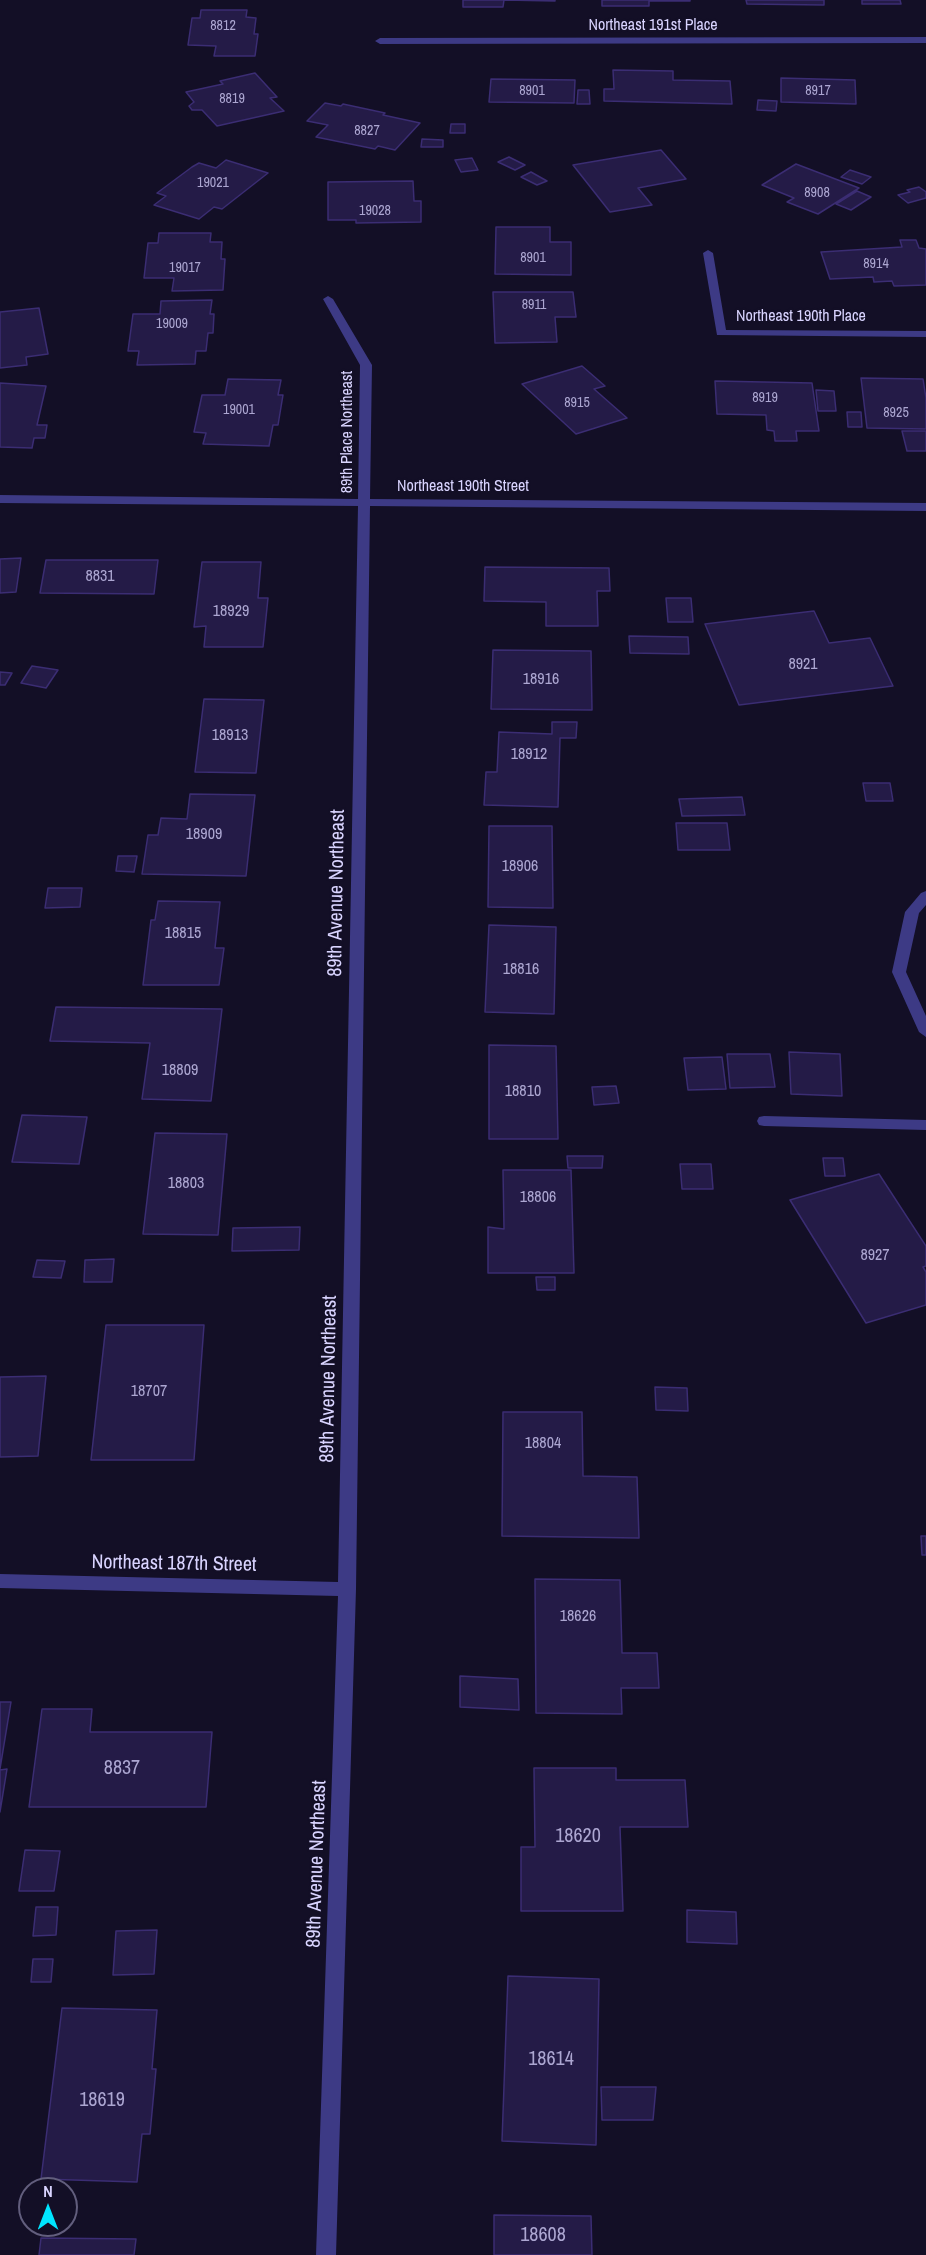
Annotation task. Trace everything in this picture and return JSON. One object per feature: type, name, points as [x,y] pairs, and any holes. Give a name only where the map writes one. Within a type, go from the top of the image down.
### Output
[{"type":"street","name":"Northeast 191st Place","points":[[380,41],[926,40]]},
{"type":"street","name":"Northeast 190th Place","points":[[708,253],[721,333],[926,334]]},
{"type":"street","name":"89th Place Northeast","points":[[328,299],[366,365],[364,503]]},
{"type":"street","name":"Northeast 190th Street","points":[[0,499],[926,507]]},
{"type":"street","name":"89th Avenue Northeast","points":[[326,2255],[347,1589],[364,503]]},
{"type":"street","points":[[926,896],[912,912],[899,972],[926,1032]]},
{"type":"street","points":[[764,1121],[926,1125]]},
{"type":"street","name":"Northeast 187th Street","points":[[0,1581],[347,1589]]},
{"type":"building","points":[[463,0],[504,0],[503,7],[463,7]]},
{"type":"building","points":[[504,0],[555,0],[555,1]]},
{"type":"building","points":[[602,0],[690,1],[649,1],[649,6],[602,6]]},
{"type":"building","points":[[746,0],[824,0],[824,5],[747,4]]},
{"type":"building","points":[[862,0],[900,0],[901,4],[862,4]]},
{"type":"building","points":[[201,10],[247,10],[246,17],[256,18],[254,34],[258,34],[255,56],[214,56],[216,46],[188,45],[192,18],[200,18]]},
{"type":"building","points":[[613,70],[673,71],[673,80],[730,81],[732,104],[604,101],[604,89],[614,89]]},
{"type":"building","points":[[255,73],[277,97],[270,98],[284,111],[217,126],[202,110],[192,110],[189,106],[194,102],[186,92],[223,84],[220,81]]},
{"type":"building","points":[[781,78],[855,80],[856,104],[781,102]]},
{"type":"building","points":[[491,79],[575,80],[574,103],[489,102]]},
{"type":"building","points":[[578,90],[589,90],[590,104],[577,104]]},
{"type":"building","points":[[758,100],[777,101],[776,111],[757,110]]},
{"type":"building","points":[[325,103],[341,106],[343,104],[420,123],[395,150],[378,146],[375,149],[316,137],[328,125],[307,121]]},
{"type":"building","points":[[451,124],[465,124],[465,133],[450,133]]},
{"type":"building","points":[[422,139],[443,140],[443,147],[421,147]]},
{"type":"building","points":[[661,150],[686,179],[638,188],[652,205],[610,212],[573,165]]},
{"type":"building","points":[[509,157],[525,165],[515,170],[498,162]]},
{"type":"building","points":[[472,158],[478,170],[461,172],[455,160]]},
{"type":"building","points":[[226,160],[268,173],[222,209],[214,207],[199,219],[154,205],[166,196],[157,193],[192,167],[199,163],[216,168]]},
{"type":"building","points":[[796,164],[859,188],[818,214],[787,202],[794,198],[762,185]]},
{"type":"building","points":[[850,170],[871,177],[862,184],[841,177]]},
{"type":"building","points":[[531,172],[547,181],[537,185],[521,177]]},
{"type":"building","points":[[413,181],[414,201],[421,201],[421,222],[356,223],[356,220],[328,220],[328,182]]},
{"type":"building","points":[[919,187],[926,192],[926,198],[908,203],[898,195],[910,192],[907,190]]},
{"type":"building","points":[[857,191],[871,197],[851,210],[836,204]]},
{"type":"building","points":[[496,227],[550,227],[550,242],[571,242],[571,275],[495,274]]},
{"type":"building","points":[[159,233],[211,233],[210,242],[222,242],[221,259],[225,259],[223,290],[172,291],[174,278],[144,278],[148,243],[158,243]]},
{"type":"building","points":[[900,240],[916,240],[919,248],[926,249],[926,285],[894,286],[892,281],[874,282],[873,277],[830,279],[821,252],[902,247]]},
{"type":"building","points":[[493,292],[573,292],[576,317],[555,317],[557,342],[495,343]]},
{"type":"building","points":[[212,300],[210,314],[214,314],[213,333],[208,333],[206,351],[196,351],[195,364],[137,365],[139,351],[128,351],[133,314],[160,314],[161,301]]},
{"type":"building","points":[[39,308],[48,354],[26,357],[27,365],[0,368],[0,312]]},
{"type":"building","points":[[582,366],[605,386],[594,389],[627,418],[576,434],[522,384]]},
{"type":"building","points":[[861,378],[923,379],[926,398],[926,429],[867,428]]},
{"type":"building","points":[[228,379],[281,380],[278,395],[283,395],[278,425],[273,425],[269,446],[203,444],[206,433],[194,432],[202,395],[225,395]]},
{"type":"building","points":[[715,381],[812,383],[819,431],[796,431],[797,441],[775,441],[774,431],[767,430],[766,415],[717,414]]},
{"type":"building","points":[[0,383],[46,386],[37,425],[47,425],[45,438],[34,438],[32,448],[0,447]]},
{"type":"building","points":[[816,390],[834,391],[836,411],[818,411]]},
{"type":"building","points":[[847,412],[861,412],[862,427],[848,427]]},
{"type":"building","points":[[902,431],[926,431],[926,451],[907,451]]},
{"type":"building","points":[[21,558],[16,592],[0,593],[0,559]]},
{"type":"building","points":[[46,560],[158,560],[154,594],[40,593]]},
{"type":"building","points":[[202,562],[261,562],[258,598],[268,598],[263,647],[204,647],[206,626],[194,627]]},
{"type":"building","points":[[485,567],[609,568],[610,591],[597,591],[598,626],[546,626],[546,602],[484,601]]},
{"type":"building","points":[[666,598],[691,598],[693,622],[668,622]]},
{"type":"building","points":[[814,611],[829,643],[870,638],[893,686],[739,705],[705,624]]},
{"type":"building","points":[[629,636],[688,637],[689,654],[630,653]]},
{"type":"building","points":[[493,650],[591,651],[592,710],[491,709]]},
{"type":"building","points":[[32,666],[58,670],[46,688],[21,683]]},
{"type":"building","points":[[0,672],[12,673],[5,685],[0,685]]},
{"type":"building","points":[[204,699],[264,700],[256,773],[195,772]]},
{"type":"building","points":[[552,722],[577,722],[576,738],[560,738],[558,807],[484,805],[486,772],[497,772],[499,732],[552,734]]},
{"type":"building","points":[[863,783],[890,783],[893,801],[866,801]]},
{"type":"building","points":[[190,794],[255,795],[246,876],[142,874],[148,835],[158,835],[161,818],[187,819]]},
{"type":"building","points":[[742,797],[745,815],[682,816],[679,799]]},
{"type":"building","points":[[676,823],[727,823],[730,850],[678,850]]},
{"type":"building","points":[[489,826],[552,826],[553,908],[488,907]]},
{"type":"building","points":[[118,856],[137,856],[134,872],[116,871]]},
{"type":"building","points":[[48,888],[82,888],[80,907],[45,908]]},
{"type":"building","points":[[158,901],[220,902],[215,948],[224,948],[219,985],[143,985],[151,920],[155,920]]},
{"type":"building","points":[[489,925],[556,927],[554,1014],[485,1012]]},
{"type":"building","points":[[56,1007],[222,1009],[211,1101],[142,1099],[150,1043],[50,1041]]},
{"type":"building","points":[[489,1045],[556,1046],[558,1139],[489,1139]]},
{"type":"building","points":[[789,1052],[840,1054],[842,1096],[791,1094]]},
{"type":"building","points":[[727,1054],[770,1054],[775,1087],[730,1088]]},
{"type":"building","points":[[722,1057],[726,1089],[688,1090],[684,1058]]},
{"type":"building","points":[[616,1086],[619,1103],[594,1105],[592,1087]]},
{"type":"building","points":[[22,1115],[87,1117],[79,1164],[12,1162]]},
{"type":"building","points":[[155,1133],[227,1134],[218,1235],[143,1234]]},
{"type":"building","points":[[567,1156],[603,1156],[602,1168],[568,1168]]},
{"type":"building","points":[[823,1158],[843,1158],[845,1176],[825,1176]]},
{"type":"building","points":[[680,1164],[711,1164],[713,1189],[682,1189]]},
{"type":"building","points":[[503,1170],[571,1170],[574,1273],[488,1273],[488,1227],[504,1229]]},
{"type":"building","points":[[879,1174],[926,1246],[926,1266],[923,1267],[926,1272],[926,1305],[866,1323],[790,1200]]},
{"type":"building","points":[[300,1227],[299,1250],[232,1251],[233,1228]]},
{"type":"building","points":[[114,1259],[112,1282],[84,1282],[85,1260]]},
{"type":"building","points":[[37,1260],[65,1261],[61,1278],[33,1277]]},
{"type":"building","points":[[536,1277],[555,1277],[555,1290],[537,1290]]},
{"type":"building","points":[[106,1325],[204,1325],[194,1460],[91,1460]]},
{"type":"building","points":[[46,1376],[38,1456],[0,1457],[0,1377]]},
{"type":"building","points":[[655,1387],[687,1388],[688,1411],[656,1410]]},
{"type":"building","points":[[503,1412],[582,1412],[583,1476],[637,1477],[639,1538],[502,1536]]},
{"type":"building","points":[[921,1536],[926,1536],[926,1555],[922,1555]]},
{"type":"building","points":[[535,1579],[620,1580],[622,1653],[657,1653],[659,1688],[621,1688],[622,1714],[536,1713]]},
{"type":"building","points":[[460,1676],[518,1679],[519,1710],[460,1707]]},
{"type":"building","points":[[0,1702],[11,1702],[0,1769]]},
{"type":"building","points":[[42,1709],[92,1709],[90,1732],[212,1732],[206,1807],[29,1807]]},
{"type":"building","points":[[534,1768],[616,1768],[616,1780],[685,1780],[688,1827],[620,1827],[623,1911],[521,1911],[521,1847],[535,1847]]},
{"type":"building","points":[[7,1769],[0,1812],[0,1770]]},
{"type":"building","points":[[25,1850],[60,1851],[54,1891],[19,1891]]},
{"type":"building","points":[[36,1907],[58,1907],[56,1935],[33,1936]]},
{"type":"building","points":[[687,1910],[736,1912],[737,1944],[687,1942]]},
{"type":"building","points":[[157,1930],[154,1974],[113,1975],[116,1931]]},
{"type":"building","points":[[33,1959],[53,1959],[51,1982],[31,1982]]},
{"type":"building","points":[[508,1976],[599,1979],[596,2145],[502,2141]]},
{"type":"building","points":[[62,2008],[157,2010],[152,2069],[156,2069],[150,2134],[142,2134],[137,2182],[78,2180],[78,2177],[41,2177]]},
{"type":"building","points":[[601,2087],[656,2087],[653,2120],[602,2120]]},
{"type":"building","points":[[494,2215],[591,2216],[592,2255],[494,2255]]},
{"type":"building","points":[[41,2238],[136,2239],[134,2255],[39,2255]]}]
